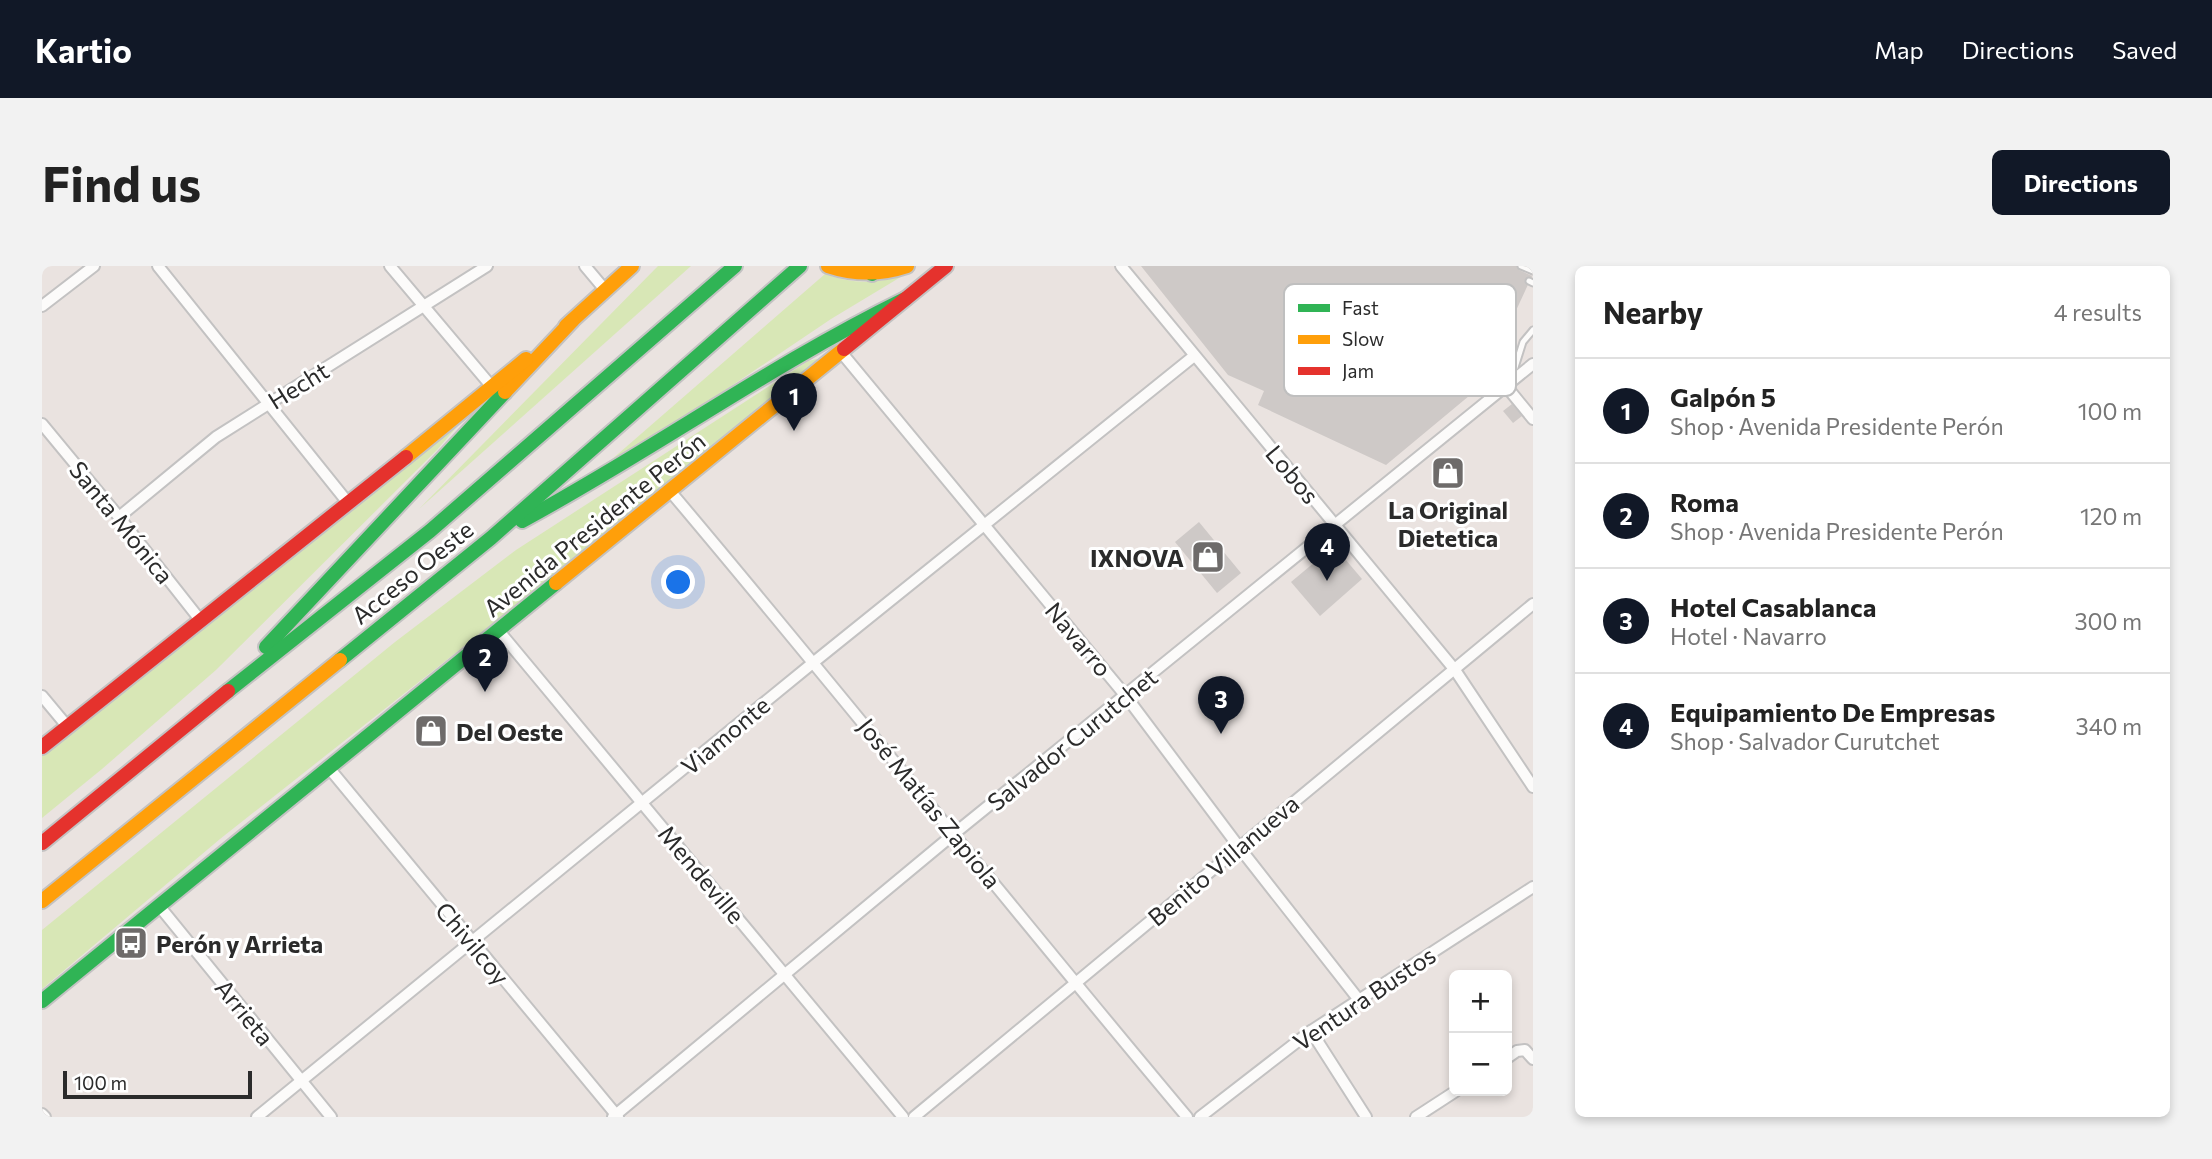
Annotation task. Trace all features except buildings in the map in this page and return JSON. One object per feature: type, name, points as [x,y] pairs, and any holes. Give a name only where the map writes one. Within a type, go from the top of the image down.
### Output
[{"type":"main road","points":[[42,747],[349,505],[572,321],[632,266]]},
{"type":"main road","name":"Acceso Oeste","points":[[42,843],[200,713],[430,531],[735,266]]},
{"type":"main road","name":"Acceso Oeste","points":[[42,901],[491,538],[800,266]]},
{"type":"main road","points":[[828,266],[852,273],[892,271],[907,266]]},
{"type":"main road","name":"Avenida Presidente Perón","points":[[42,1001],[946,266]]},
{"type":"main road","points":[[491,538],[610,473],[812,347],[861,319],[905,299]]},
{"type":"main road","points":[[200,713],[295,618],[572,321]]},
{"type":"street","points":[[42,306],[94,266]]},
{"type":"street","points":[[158,266],[349,505]]},
{"type":"street","points":[[390,266],[492,387]]},
{"type":"street","name":"Hecht","points":[[119,517],[216,437],[487,266]]},
{"type":"street","points":[[585,266],[606,291]]},
{"type":"street","name":"Lobos","points":[[1121,266],[1455,670],[1533,787]]},
{"type":"street","name":"Navarro","points":[[841,352],[1125,695],[1359,1000]]},
{"type":"street","name":"Viamonte","points":[[257,1117],[1194,356]]},
{"type":"street","name":"Salvador Curutchet","points":[[1516,378],[1533,364]]},
{"type":"street","points":[[1516,394],[1533,419]]},
{"type":"street","name":"Salvador Curutchet","points":[[616,1116],[955,833],[1494,396]]},
{"type":"street","name":"Santa Mónica","points":[[42,424],[201,621]]},
{"type":"street","name":"José Matías Zapiola","points":[[670,491],[814,662],[1187,1117]]},
{"type":"street","name":"Benito Villanueva","points":[[914,1117],[1533,604]]},
{"type":"street","name":"Mendeville","points":[[499,631],[903,1117]]},
{"type":"street","points":[[42,696],[66,726]]},
{"type":"street","name":"Chivilcoy","points":[[329,768],[616,1116]]},
{"type":"street","name":"Ventura Bustos","points":[[1200,1117],[1311,1031],[1533,887]]},
{"type":"street","name":"Arrieta","points":[[160,906],[331,1117]]},
{"type":"street","points":[[1311,1031],[1366,1117]]},
{"type":"street","points":[[1512,1054],[1517,1051],[1529,1055]]},
{"type":"street","points":[[1416,1117],[1449,1096]]},
{"type":"lane","points":[[1521,266],[1533,271]]},
{"type":"lane","points":[[1516,359],[1523,342],[1533,330]]},
{"type":"green space","points":[[658,266],[691,266],[419,509]]},
{"type":"green space","points":[[825,274],[864,282],[904,275],[831,319],[657,436],[603,467]]},
{"type":"green space","points":[[808,361],[818,361],[558,572],[220,839],[42,989],[42,930],[395,642],[516,550]]},
{"type":"green space","points":[[472,409],[437,450],[216,670],[42,818],[42,755]]},
{"type":"traffic: fast","points":[[228,691],[430,531],[735,266]]},
{"type":"traffic: fast","points":[[340,660],[491,538],[800,266]]},
{"type":"traffic: fast","points":[[872,274],[884,266]]},
{"type":"traffic: fast","points":[[522,521],[807,351],[905,299]]},
{"type":"traffic: fast","points":[[266,647],[505,392]]},
{"type":"traffic: fast","points":[[42,1001],[556,583]]},
{"type":"traffic: slow","points":[[566,326],[632,266]]},
{"type":"traffic: slow","points":[[828,266],[868,273],[907,266]]},
{"type":"traffic: slow","points":[[505,392],[572,321]]},
{"type":"traffic: slow","points":[[556,583],[844,349]]},
{"type":"traffic: slow","points":[[406,457],[526,359]]},
{"type":"traffic: slow","points":[[42,901],[340,660]]},
{"type":"traffic: jam","points":[[844,349],[946,266]]},
{"type":"traffic: jam","points":[[42,747],[406,457]]},
{"type":"traffic: jam","points":[[42,843],[228,691]]},
{"type":"place","name":"Galpón 5","points":[[794,431]]},
{"type":"place","name":"La Original Dietetica","points":[[1448,473]]},
{"type":"place","name":"IXNOVA","points":[[1208,557]]},
{"type":"place","name":"Equipamiento De Empresas","points":[[1327,581]]},
{"type":"place","name":"Roma","points":[[485,692]]},
{"type":"place","name":"Del Oeste","points":[[431,731]]},
{"type":"place","name":"Hotel Casablanca","points":[[1221,734]]},
{"type":"place","name":"Perón y Arrieta","points":[[131,943]]}]
